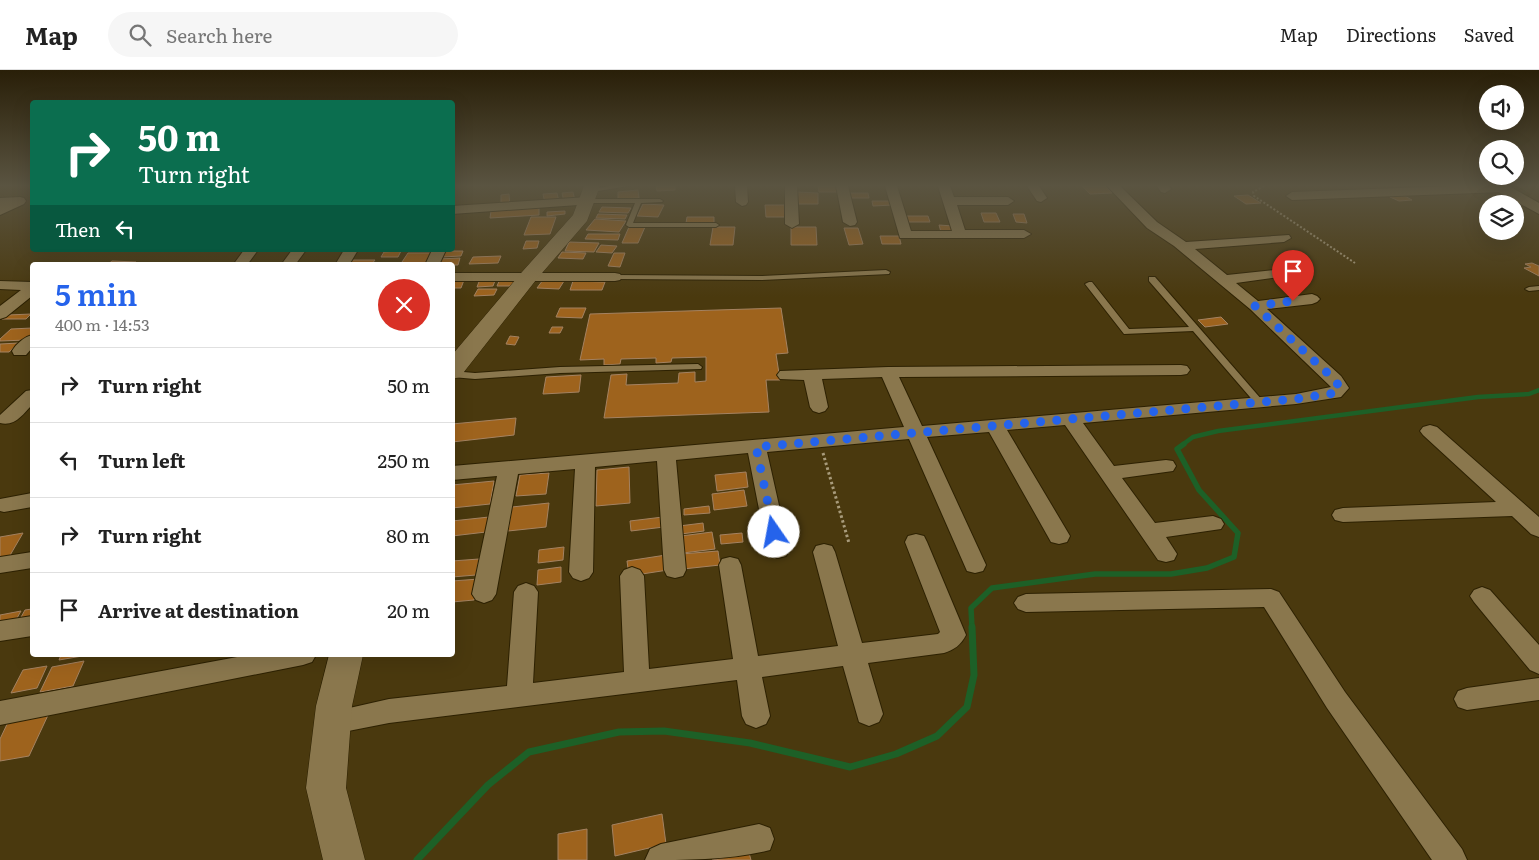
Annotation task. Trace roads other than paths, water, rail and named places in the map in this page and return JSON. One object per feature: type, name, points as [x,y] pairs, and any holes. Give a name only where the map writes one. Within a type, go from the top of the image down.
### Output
[{"type":"main road","points":[[455,369],[528,276],[576,223]]},
{"type":"main road","points":[[342,854],[326,788],[334,706],[346,657]]},
{"type":"street","points":[[902,223],[905,234],[959,230],[1021,229]]},
{"type":"street","points":[[957,223],[959,230]]},
{"type":"street","points":[[455,473],[1259,402],[1335,393],[1340,388],[1335,380],[1255,306],[1182,246],[1168,238],[1150,223]]},
{"type":"street","points":[[1182,246],[1284,238]]},
{"type":"street","points":[[1224,280],[1275,274]]},
{"type":"street","points":[[455,277],[615,277]]},
{"type":"street","points":[[0,285],[30,288]]},
{"type":"street","points":[[0,314],[30,290]]},
{"type":"street","points":[[1255,306],[1312,299]]},
{"type":"street","points":[[20,351],[30,342]]},
{"type":"street","points":[[786,375],[888,372],[1181,370]]},
{"type":"street","points":[[888,372],[975,565]]},
{"type":"street","points":[[812,375],[819,407]]},
{"type":"street","points":[[4,419],[30,397]]},
{"type":"street","points":[[4,419],[30,415]]},
{"type":"street","points":[[1070,419],[1166,554]]},
{"type":"street","points":[[995,426],[1059,536]]},
{"type":"street","points":[[1430,431],[1539,529]]},
{"type":"street","points":[[756,447],[778,550]]},
{"type":"street","points":[[666,454],[675,570]]},
{"type":"street","points":[[581,572],[585,461]]},
{"type":"street","points":[[1108,473],[1166,466]]},
{"type":"street","points":[[484,594],[509,468]]},
{"type":"street","points":[[4,505],[30,500]]},
{"type":"street","points":[[1343,515],[1515,508]]},
{"type":"street","points":[[1149,531],[1213,524]]},
{"type":"street","points":[[332,722],[389,711],[944,643],[954,635],[916,542]]},
{"type":"street","points":[[824,552],[869,714]]},
{"type":"street","points":[[0,565],[30,560]]},
{"type":"street","points":[[730,566],[756,716]]},
{"type":"street","points":[[632,576],[637,682]]},
{"type":"street","points":[[519,696],[526,592]]},
{"type":"street","points":[[1482,596],[1539,663]]},
{"type":"street","points":[[1026,603],[1271,598],[1336,700],[1451,860]]},
{"type":"street","points":[[0,631],[30,626]]},
{"type":"street","points":[[0,713],[293,657]]},
{"type":"street","points":[[1468,699],[1539,689]]},
{"type":"street","points":[[661,860],[759,839]]},
{"type":"lane","points":[[629,223],[628,226],[716,225]]},
{"type":"lane","points":[[615,277],[762,278],[886,272]]},
{"type":"lane","points":[[1152,279],[1259,402]]},
{"type":"lane","points":[[1088,284],[1127,332],[1195,329]]},
{"type":"lane","points":[[1529,289],[1539,288]]},
{"type":"lane","points":[[455,373],[475,376],[560,370],[698,366]]},
{"type":"waterway","points":[[1182,445],[1193,437],[1218,431],[1478,397],[1529,394],[1539,390]]},
{"type":"waterway","points":[[972,628],[971,608],[992,588],[1095,574],[1171,574],[1207,568],[1234,557],[1238,533],[1199,490],[1177,449],[1184,444]]},
{"type":"waterway","points":[[417,860],[488,785],[529,752],[619,732],[664,731],[750,743],[850,767],[896,754],[937,736],[967,707],[974,675],[972,627]]}]
